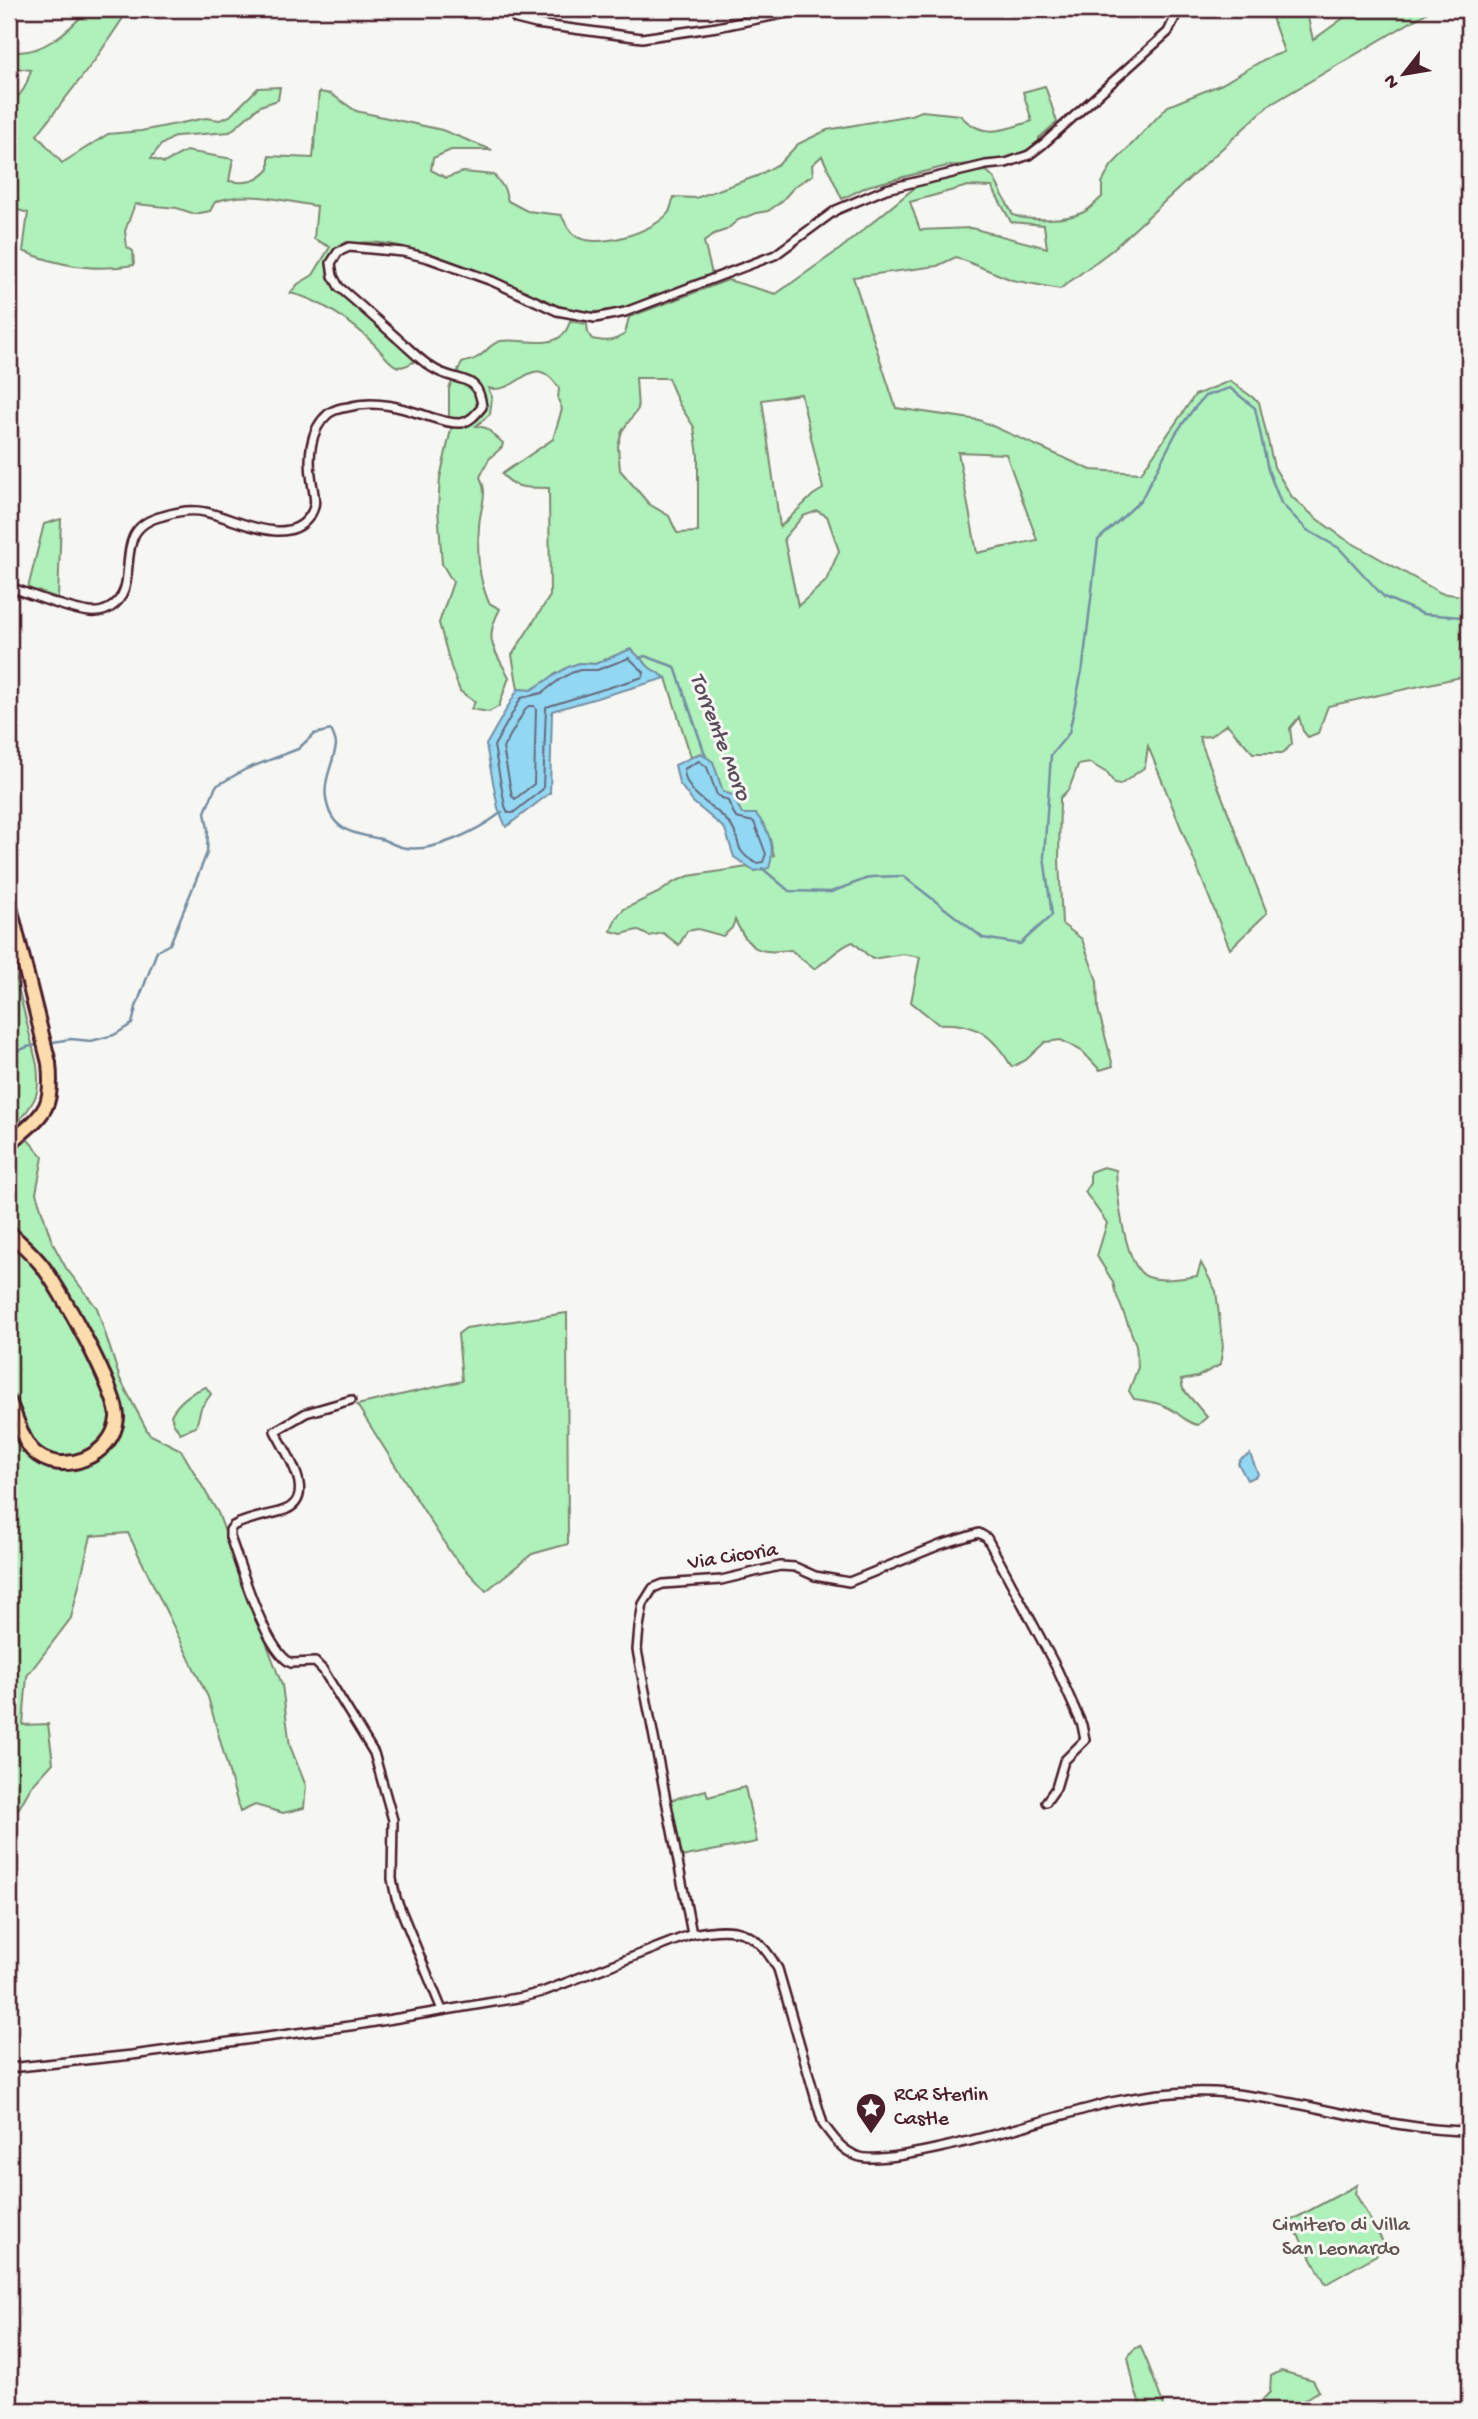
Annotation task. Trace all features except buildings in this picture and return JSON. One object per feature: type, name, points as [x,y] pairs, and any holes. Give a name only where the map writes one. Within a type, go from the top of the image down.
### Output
[{"type":"main road","points":[[9,904],[52,1088],[43,1113],[9,1144]]},
{"type":"main road","points":[[9,1232],[41,1263],[103,1371],[118,1416],[115,1429],[103,1449],[80,1461],[53,1462],[33,1451],[26,1442],[9,1402]]},
{"type":"street","points":[[512,9],[516,19],[536,24],[642,38],[717,27],[807,9]]},
{"type":"street","points":[[9,587],[90,612],[110,610],[121,598],[127,583],[130,544],[137,529],[160,516],[203,511],[267,531],[290,530],[308,519],[316,502],[311,480],[311,442],[320,422],[331,411],[354,405],[392,404],[444,421],[462,423],[472,419],[482,407],[477,386],[466,379],[449,376],[426,363],[340,287],[333,276],[331,263],[338,252],[349,247],[415,255],[492,281],[556,310],[595,318],[625,312],[775,255],[836,211],[886,188],[986,165],[1006,163],[1028,155],[1168,32],[1179,9]]},
{"type":"street","points":[[351,1400],[306,1413],[275,1431],[298,1477],[300,1496],[293,1506],[285,1510],[233,1526],[230,1537],[262,1622],[277,1651],[291,1664],[316,1662],[365,1734],[374,1753],[393,1820],[392,1879],[396,1898],[442,2010]]},
{"type":"street","name":"Via Cicoria","points":[[692,1934],[638,1650],[643,1604],[653,1588],[663,1584],[721,1580],[780,1566],[795,1567],[815,1576],[849,1582],[940,1545],[979,1533],[987,1538],[1057,1669],[1082,1725],[1085,1740],[1064,1761],[1056,1788],[1046,1802]]},
{"type":"street","points":[[9,2068],[357,2025],[542,1992],[692,1934],[733,1930],[749,1934],[760,1942],[778,1969],[823,2124],[838,2145],[859,2157],[879,2160],[920,2152],[1113,2102],[1181,2091],[1227,2093],[1433,2130],[1469,2131]]},
{"type":"green space","points":[[88,9],[129,9],[95,60],[37,135],[62,163],[108,134],[141,131],[206,118],[220,120],[230,116],[258,88],[280,87],[278,100],[260,106],[230,132],[176,136],[161,145],[151,158],[164,163],[186,151],[233,159],[229,181],[251,181],[269,169],[269,156],[313,158],[319,92],[331,94],[356,111],[442,130],[492,150],[451,150],[433,158],[431,170],[446,178],[463,172],[494,175],[504,188],[508,201],[527,211],[561,215],[573,234],[594,241],[623,237],[651,226],[669,212],[674,197],[696,198],[757,176],[780,163],[798,144],[827,130],[922,111],[960,115],[977,128],[1003,130],[1032,121],[1023,92],[1045,86],[1057,122],[1039,141],[1020,155],[1005,161],[947,166],[868,186],[842,199],[822,156],[812,165],[813,175],[795,186],[781,202],[768,211],[738,220],[704,242],[712,274],[621,309],[590,312],[572,309],[544,301],[427,253],[375,242],[354,244],[332,258],[328,267],[329,280],[416,361],[399,367],[390,362],[373,343],[345,320],[312,300],[290,293],[298,284],[313,275],[330,247],[314,239],[317,206],[240,197],[215,202],[210,211],[195,214],[177,208],[135,204],[125,231],[127,247],[133,251],[134,265],[91,268],[50,260],[23,251],[28,213],[9,207],[9,101],[21,93],[31,70],[9,67],[9,51],[20,52],[42,46],[63,33]]},
{"type":"green space","points":[[1269,9],[1306,9],[1313,40],[1356,9],[1433,9],[1268,106],[1112,250],[1060,289],[1012,280],[956,257],[937,266],[853,277],[896,408],[979,420],[1091,470],[1141,473],[1195,395],[1230,381],[1259,402],[1274,467],[1292,497],[1345,539],[1441,593],[1469,597],[1469,680],[1461,677],[1328,706],[1318,733],[1308,737],[1299,717],[1290,728],[1292,744],[1283,753],[1253,753],[1227,724],[1210,736],[1199,737],[1267,913],[1230,949],[1148,746],[1145,767],[1120,785],[1115,784],[1107,773],[1090,763],[1078,765],[1069,789],[1060,798],[1062,924],[1082,939],[1097,981],[1098,1009],[1113,1066],[1100,1070],[1082,1051],[1061,1040],[1045,1042],[1026,1060],[1012,1067],[998,1046],[982,1033],[963,1025],[938,1024],[911,1002],[920,957],[903,954],[872,959],[853,942],[814,969],[791,950],[770,951],[756,948],[745,938],[735,920],[732,928],[723,936],[698,929],[687,931],[679,945],[663,933],[649,936],[637,930],[622,934],[611,931],[616,918],[624,909],[660,892],[674,882],[689,876],[747,867],[755,871],[774,855],[763,823],[742,814],[723,792],[713,762],[701,753],[691,757],[666,678],[650,668],[631,649],[595,664],[579,663],[555,674],[539,687],[530,690],[518,689],[512,655],[550,596],[549,488],[518,486],[502,474],[553,439],[562,409],[558,399],[559,388],[541,372],[533,372],[509,386],[488,388],[492,397],[490,414],[476,426],[486,428],[503,443],[489,459],[480,477],[484,495],[478,556],[480,575],[489,603],[500,609],[492,629],[492,644],[509,677],[499,706],[489,712],[471,709],[475,702],[460,691],[439,623],[453,582],[442,564],[438,509],[440,478],[452,425],[449,415],[449,388],[462,363],[476,358],[501,341],[541,342],[559,338],[570,321],[587,324],[592,339],[613,340],[625,334],[629,317],[728,280],[776,294],[840,249],[918,185],[968,172],[987,171],[994,178],[1013,215],[1029,219],[1049,219],[1084,212],[1102,197],[1102,183],[1111,166],[1168,106],[1222,84],[1265,59],[1284,52]],"holes":[[[968,186],[992,187],[1011,222],[1044,225],[1047,248],[971,228],[920,230],[910,202]],[[636,378],[668,378],[679,404],[694,427],[698,455],[698,532],[677,533],[669,516],[649,504],[620,470],[618,446],[622,431],[638,409]],[[801,394],[823,489],[813,495],[780,527],[762,400]],[[958,452],[1006,454],[1037,540],[977,553]],[[817,511],[827,516],[839,551],[826,581],[798,606],[784,538],[803,516]]]},
{"type":"green space","points":[[61,519],[58,598],[28,588],[44,524]]},
{"type":"green space","points":[[9,950],[38,1074],[38,1088],[34,1099],[21,1118],[28,1140],[43,1157],[36,1193],[52,1242],[66,1268],[97,1308],[120,1379],[149,1434],[181,1450],[218,1513],[282,1685],[290,1746],[306,1786],[304,1808],[283,1813],[255,1805],[240,1812],[208,1697],[128,1533],[91,1536],[71,1618],[27,1676],[23,1725],[48,1724],[53,1763],[31,1787],[19,1808],[9,1810]]},
{"type":"green space","points":[[1103,1167],[1116,1170],[1123,1229],[1133,1260],[1140,1271],[1154,1278],[1185,1278],[1197,1276],[1201,1263],[1216,1291],[1223,1347],[1220,1365],[1197,1377],[1181,1380],[1183,1389],[1207,1417],[1198,1425],[1165,1406],[1134,1399],[1129,1391],[1138,1367],[1136,1345],[1113,1282],[1097,1256],[1107,1223],[1085,1192],[1090,1183],[1090,1172]]},
{"type":"green space","points":[[567,1313],[568,1544],[532,1554],[486,1591],[452,1555],[357,1405],[462,1381],[458,1334],[466,1328]]},
{"type":"green space","points":[[206,1387],[211,1394],[201,1408],[196,1427],[180,1433],[171,1415],[186,1398]]},
{"type":"green space","points":[[745,1787],[757,1842],[681,1857],[670,1800],[706,1790],[708,1797]]},
{"type":"green space","name":"Cimitero di Villa San Leonardo","points":[[1357,2185],[1355,2193],[1387,2249],[1326,2284],[1290,2221]]},
{"type":"green space","points":[[1140,2346],[1166,2410],[1143,2410],[1135,2391],[1128,2357]]},
{"type":"green space","points":[[1281,2371],[1313,2380],[1319,2391],[1305,2400],[1305,2410],[1253,2410],[1270,2392],[1271,2376]]},
{"type":"water","points":[[631,649],[650,668],[666,678],[552,711],[550,793],[506,827],[498,808],[486,745],[518,689],[531,690],[568,667],[579,663],[595,664]]},
{"type":"water","points":[[701,753],[713,762],[723,792],[733,795],[742,814],[756,814],[764,827],[772,854],[769,868],[755,871],[734,857],[725,829],[693,802],[679,783],[675,765]]},
{"type":"water","points":[[1250,1454],[1258,1474],[1247,1480],[1238,1463]]},
{"type":"waterway","name":"Torrente Moro","points":[[762,868],[789,891],[831,892],[871,877],[903,876],[983,938],[1020,944],[1052,915],[1044,857],[1051,755],[1069,733],[1083,666],[1098,540],[1141,500],[1176,433],[1205,396],[1230,388],[1255,408],[1268,470],[1281,503],[1307,530],[1339,548],[1384,597],[1423,614],[1469,616]]},
{"type":"waterway","name":"Torrente Moro","points":[[639,658],[645,656],[675,667],[706,757]]},
{"type":"waterway","name":"Torrente Moro","points":[[47,1043],[71,1039],[91,1041],[114,1035],[132,1024],[157,951],[170,944],[207,853],[208,829],[205,812],[216,786],[246,769],[298,749],[314,734],[331,730],[334,737],[336,745],[326,785],[326,798],[332,817],[350,831],[413,849],[454,839],[502,812]]},
{"type":"waterway","name":"Torrente Moro","points":[[9,1055],[41,1044]]},
{"type":"place","name":"RCR Sterlin Castle","points":[[871,2135]]}]
